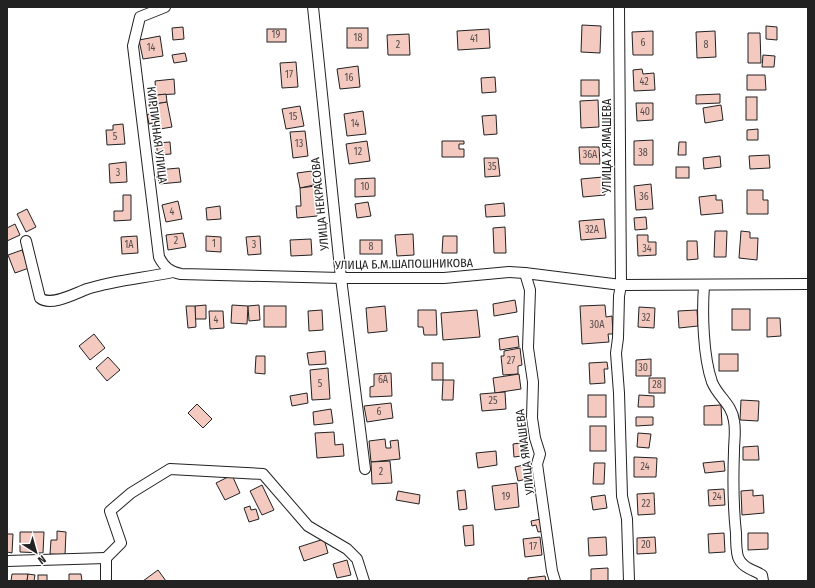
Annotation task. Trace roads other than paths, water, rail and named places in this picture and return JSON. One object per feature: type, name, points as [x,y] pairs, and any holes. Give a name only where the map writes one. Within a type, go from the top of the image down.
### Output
[{"type":"street","name":"КИРПИЧНАЯ УЛИЦА","points":[[165,7],[140,17],[133,46],[159,257],[167,269],[173,272]]},
{"type":"street","name":"УЛИЦА НЕКРАСОВА","points":[[313,7],[341,278],[365,469]]},
{"type":"street","name":"УЛИЦА Х.ЯМАШЕВА","points":[[619,7],[621,285]]},
{"type":"street","name":"УЛИЦА Б.М.ШАПОШНИКОВА","points":[[26,241],[40,298],[43,301],[53,301],[88,289],[173,272],[181,274],[341,278],[444,278],[509,272],[621,285],[704,286],[808,284]]},
{"type":"street","name":"УЛИЦА ЯМАШЕВА","points":[[525,273],[530,290],[528,348],[533,382],[532,418],[535,438],[540,454],[537,464],[552,571],[555,581]]},
{"type":"street","points":[[621,285],[616,353],[619,393],[622,496],[627,519],[630,568],[629,581]]},
{"type":"street","points":[[704,286],[703,304],[706,357],[712,383],[731,408],[734,420],[735,523],[738,555],[743,565],[762,575],[763,581]]},
{"type":"street","points":[[7,561],[106,558],[121,543],[110,510],[131,493],[170,469],[263,474],[308,526],[347,549],[357,559],[364,581]]},
{"type":"street","points":[[106,558],[106,581]]}]
